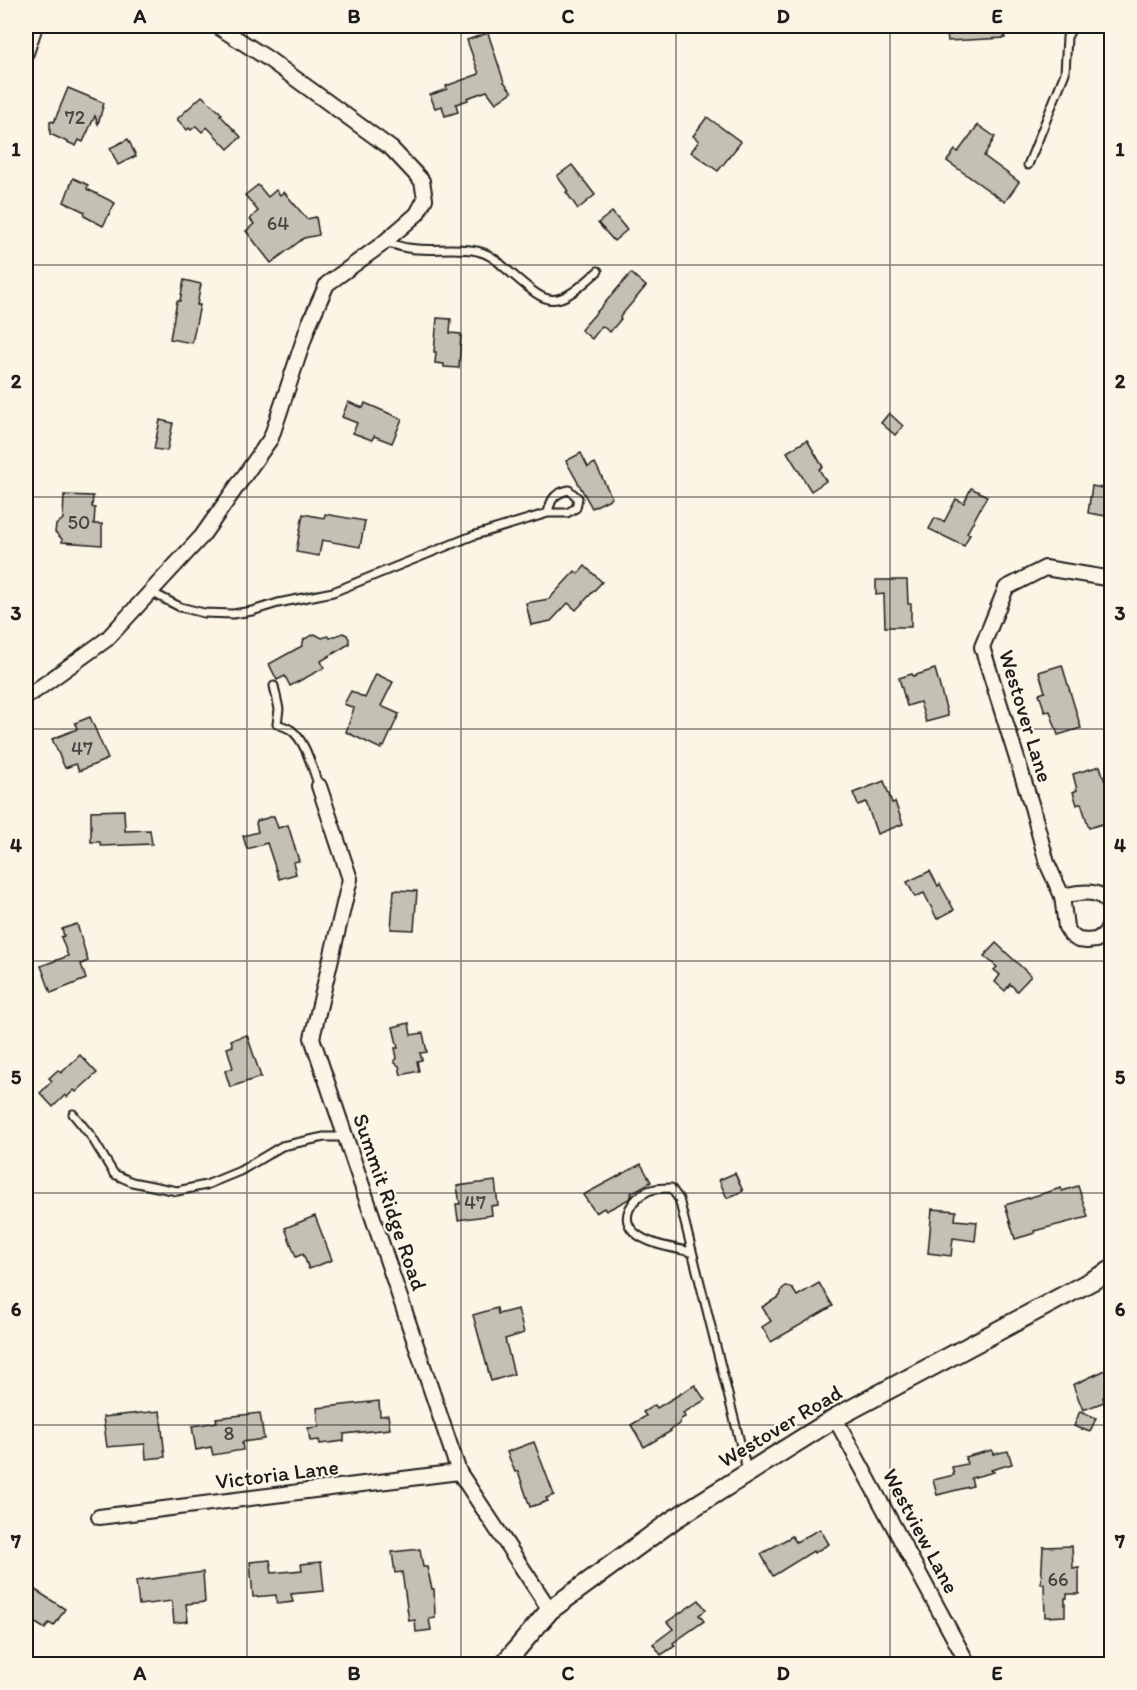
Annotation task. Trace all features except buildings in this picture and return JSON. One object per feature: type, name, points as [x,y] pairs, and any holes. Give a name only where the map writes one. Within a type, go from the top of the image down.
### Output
[{"type":"street","points":[[26,53],[35,26]]},
{"type":"street","points":[[26,696],[35,692],[107,639],[202,536],[271,438],[309,324],[327,284],[384,242],[417,214],[425,199],[422,181],[392,149],[267,58],[217,26]]},
{"type":"street","name":"Westover Lane","points":[[1112,579],[1045,568],[1006,588],[982,647],[1047,863],[1062,896],[1066,927],[1078,940],[1096,940],[1105,934],[1112,920]]},
{"type":"street","name":"Summit Ridge Road","points":[[319,786],[350,879],[312,1038],[459,1472],[550,1610]]},
{"type":"street","points":[[1062,896],[1087,892],[1099,894],[1108,901],[1112,909]]},
{"type":"street","name":"Westover Road","points":[[504,1665],[550,1610],[673,1520],[835,1418],[1112,1270]]},
{"type":"street","name":"Westview Lane","points":[[835,1418],[968,1665]]},
{"type":"street","name":"Victoria Lane","points":[[99,1517],[459,1472]]},
{"type":"lane","points":[[1028,165],[1065,73],[1067,36],[1073,26]]},
{"type":"lane","points":[[384,242],[409,248],[477,251],[493,256],[541,298],[555,300],[562,299],[576,291],[598,271]]},
{"type":"lane","points":[[151,592],[180,607],[204,614],[233,614],[252,611],[278,603],[333,592],[472,536],[548,513],[567,513],[576,508],[578,498],[569,490],[557,492],[550,502],[548,513]]},
{"type":"lane","points":[[274,686],[279,710],[278,724],[290,729],[302,743],[319,786]]},
{"type":"lane","points":[[73,1114],[91,1136],[114,1174],[132,1182],[177,1191],[206,1185],[240,1171],[282,1146],[324,1137],[345,1137]]},
{"type":"lane","points":[[692,1252],[646,1240],[634,1232],[628,1223],[627,1214],[632,1202],[648,1191],[660,1188],[671,1188],[679,1199],[748,1473]]}]
